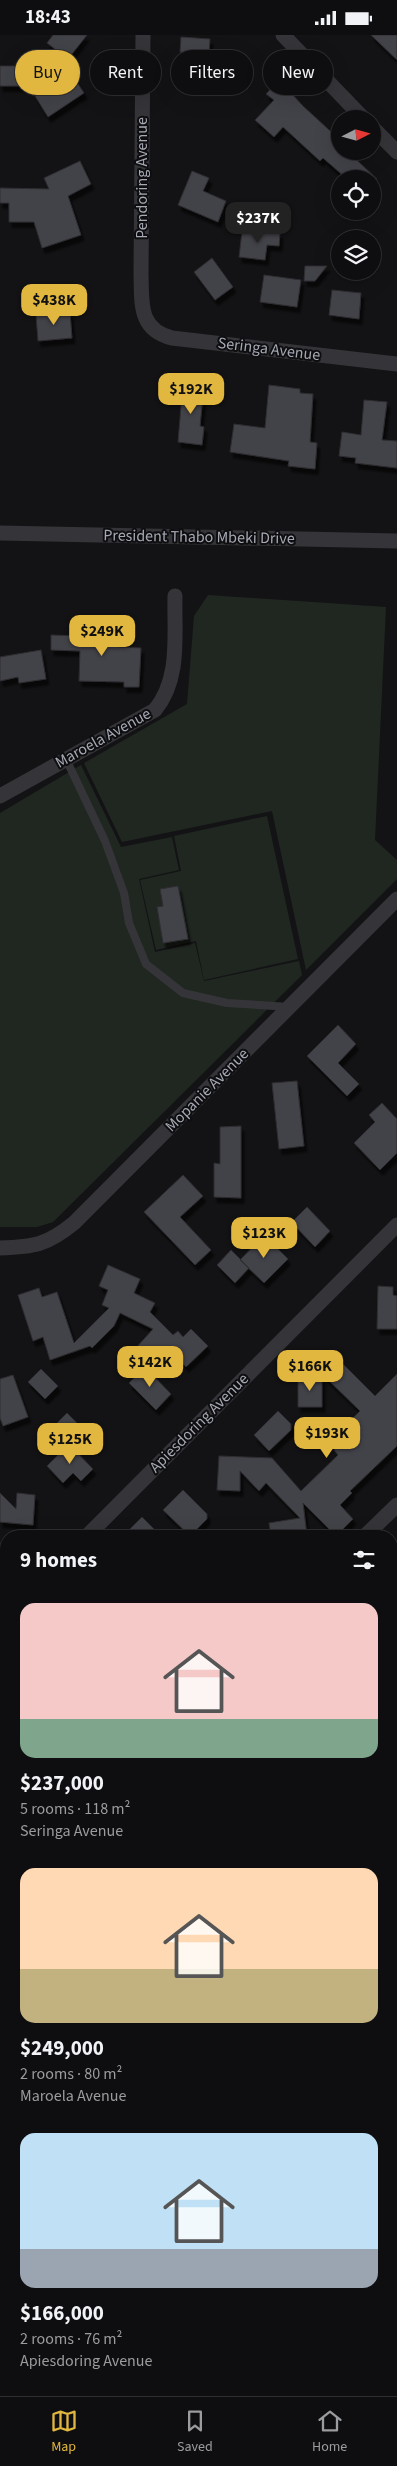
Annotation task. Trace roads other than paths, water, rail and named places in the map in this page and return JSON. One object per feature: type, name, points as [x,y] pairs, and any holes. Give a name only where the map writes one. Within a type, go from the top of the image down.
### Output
[{"type":"street","name":"Pendoring Avenue","points":[[143,35],[141,274],[142,299],[146,321]]},
{"type":"street","points":[[283,35],[355,110]]},
{"type":"street","points":[[381,136],[397,152]]},
{"type":"street","name":"Seringa Avenue","points":[[146,321],[161,335],[172,337],[397,363]]},
{"type":"street","name":"President Thabo Mbeki Drive","points":[[0,533],[397,541]]},
{"type":"street","name":"Maroela Avenue","points":[[0,796],[155,710],[164,699],[174,670],[175,596]]},
{"type":"street","name":"Mopanie Avenue","points":[[0,1248],[38,1245],[60,1235],[397,899]]},
{"type":"street","name":"Apiesdoring Avenue","points":[[92,1530],[397,1225]]},
{"type":"street","points":[[371,1530],[397,1505]]},
{"type":"lane","points":[[66,759],[105,841],[124,893],[129,923],[146,964],[183,993],[227,1003],[290,1007]]}]
